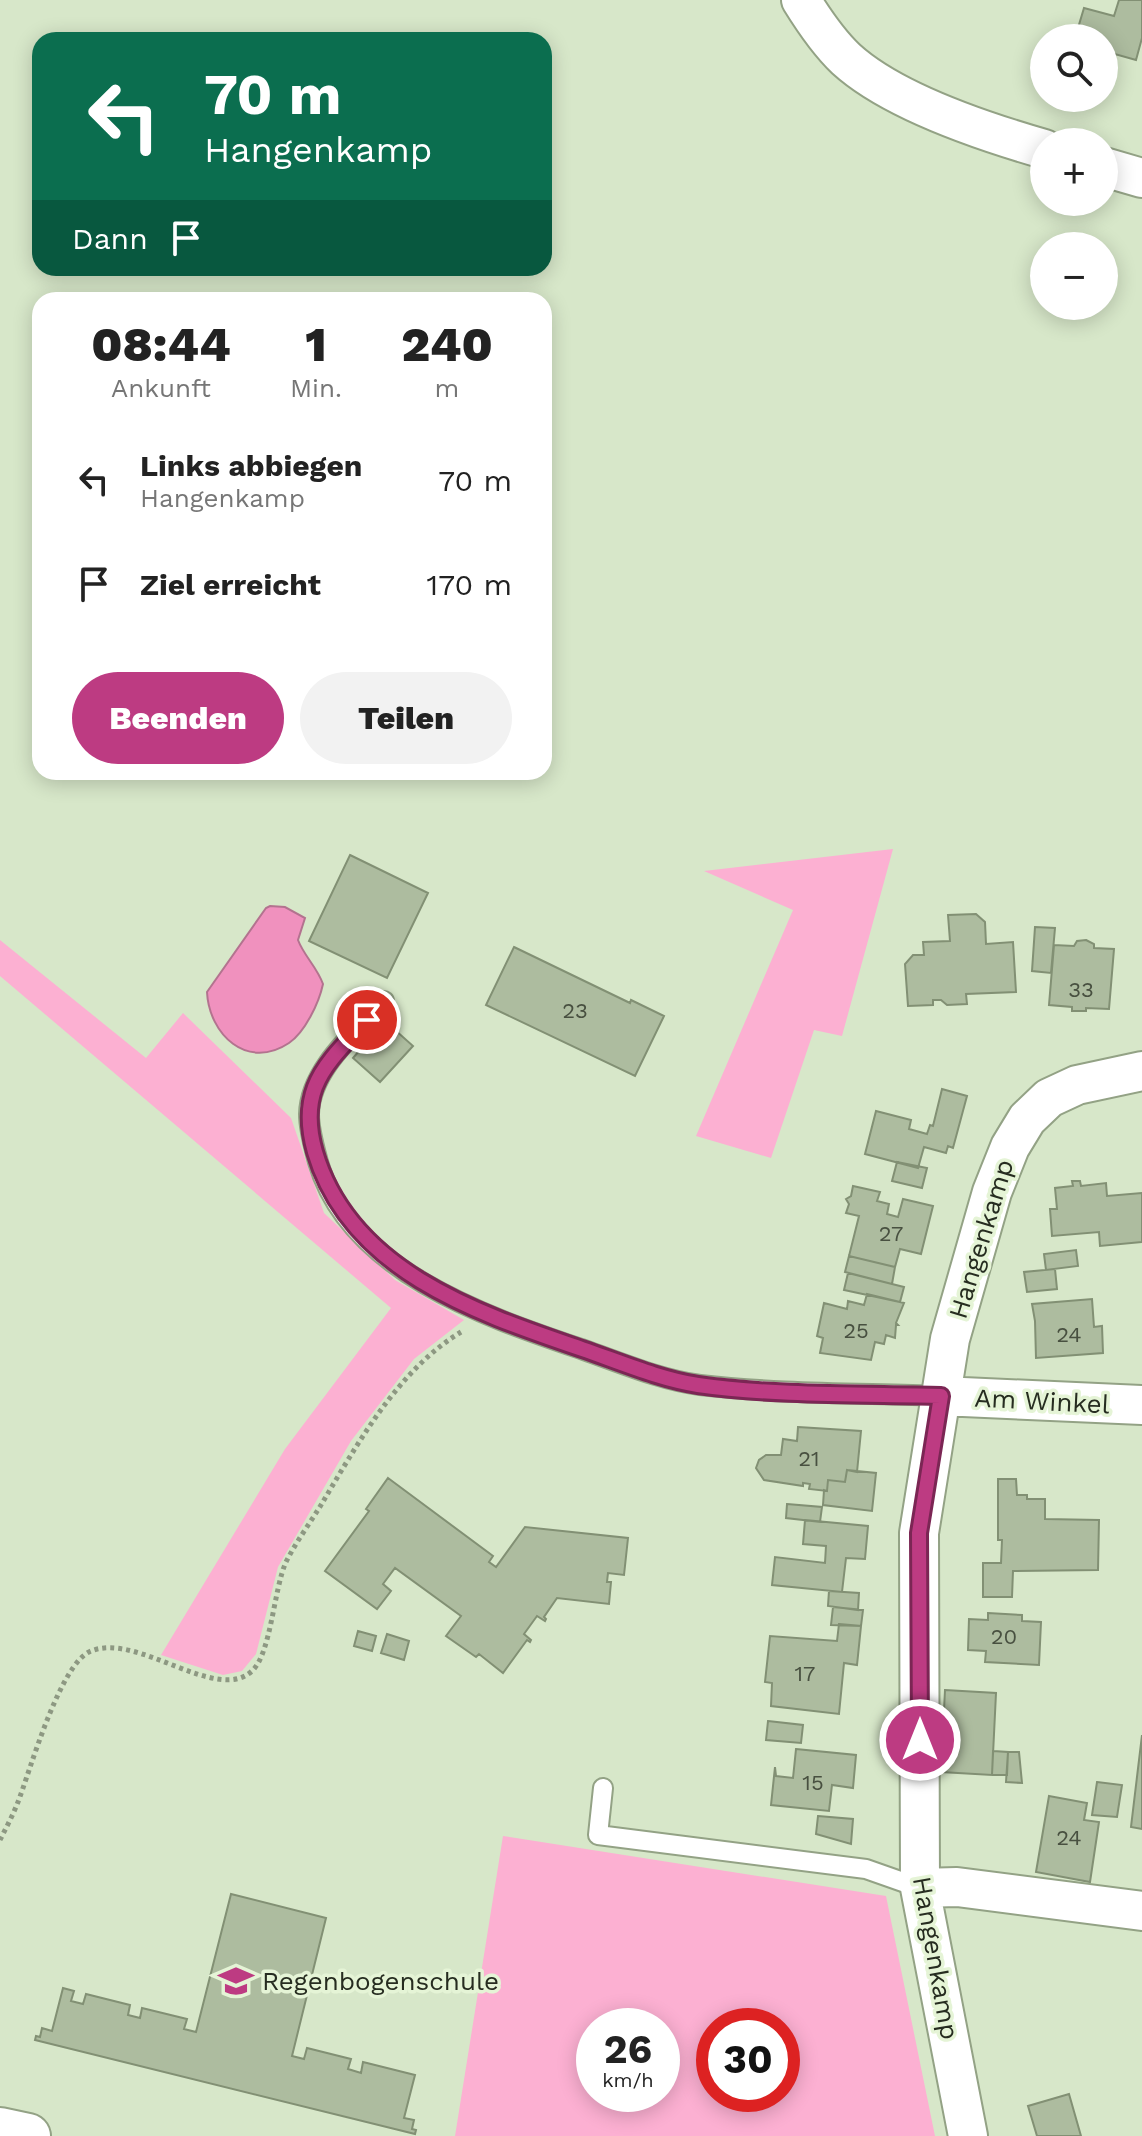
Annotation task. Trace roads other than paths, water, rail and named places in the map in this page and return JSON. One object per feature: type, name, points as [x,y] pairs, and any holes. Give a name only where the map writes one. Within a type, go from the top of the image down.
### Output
[{"type":"main road","points":[[0,2130],[28,2136]]},
{"type":"street","points":[[801,0],[816,25],[847,59],[892,92],[1030,145]]},
{"type":"street","points":[[1118,171],[1142,178]]},
{"type":"street","name":"Hangenkamp","points":[[968,2136],[920,1888],[919,1533],[950,1339],[992,1192],[1010,1147],[1027,1119],[1049,1098],[1077,1085],[1142,1071]]},
{"type":"street","name":"Am Winkel","points":[[941,1396],[1142,1405]]},
{"type":"street","points":[[920,1888],[957,1887],[1142,1911]]},
{"type":"lane","points":[[384,1001],[333,1058],[315,1086],[309,1114],[323,1179],[343,1212],[380,1253],[428,1287],[490,1315],[623,1363],[697,1385],[941,1396]]},
{"type":"lane","points":[[603,1788],[598,1835],[866,1869],[920,1888]]},
{"type":"place","name":"Regenbogenschule","points":[[236,1981]]}]
